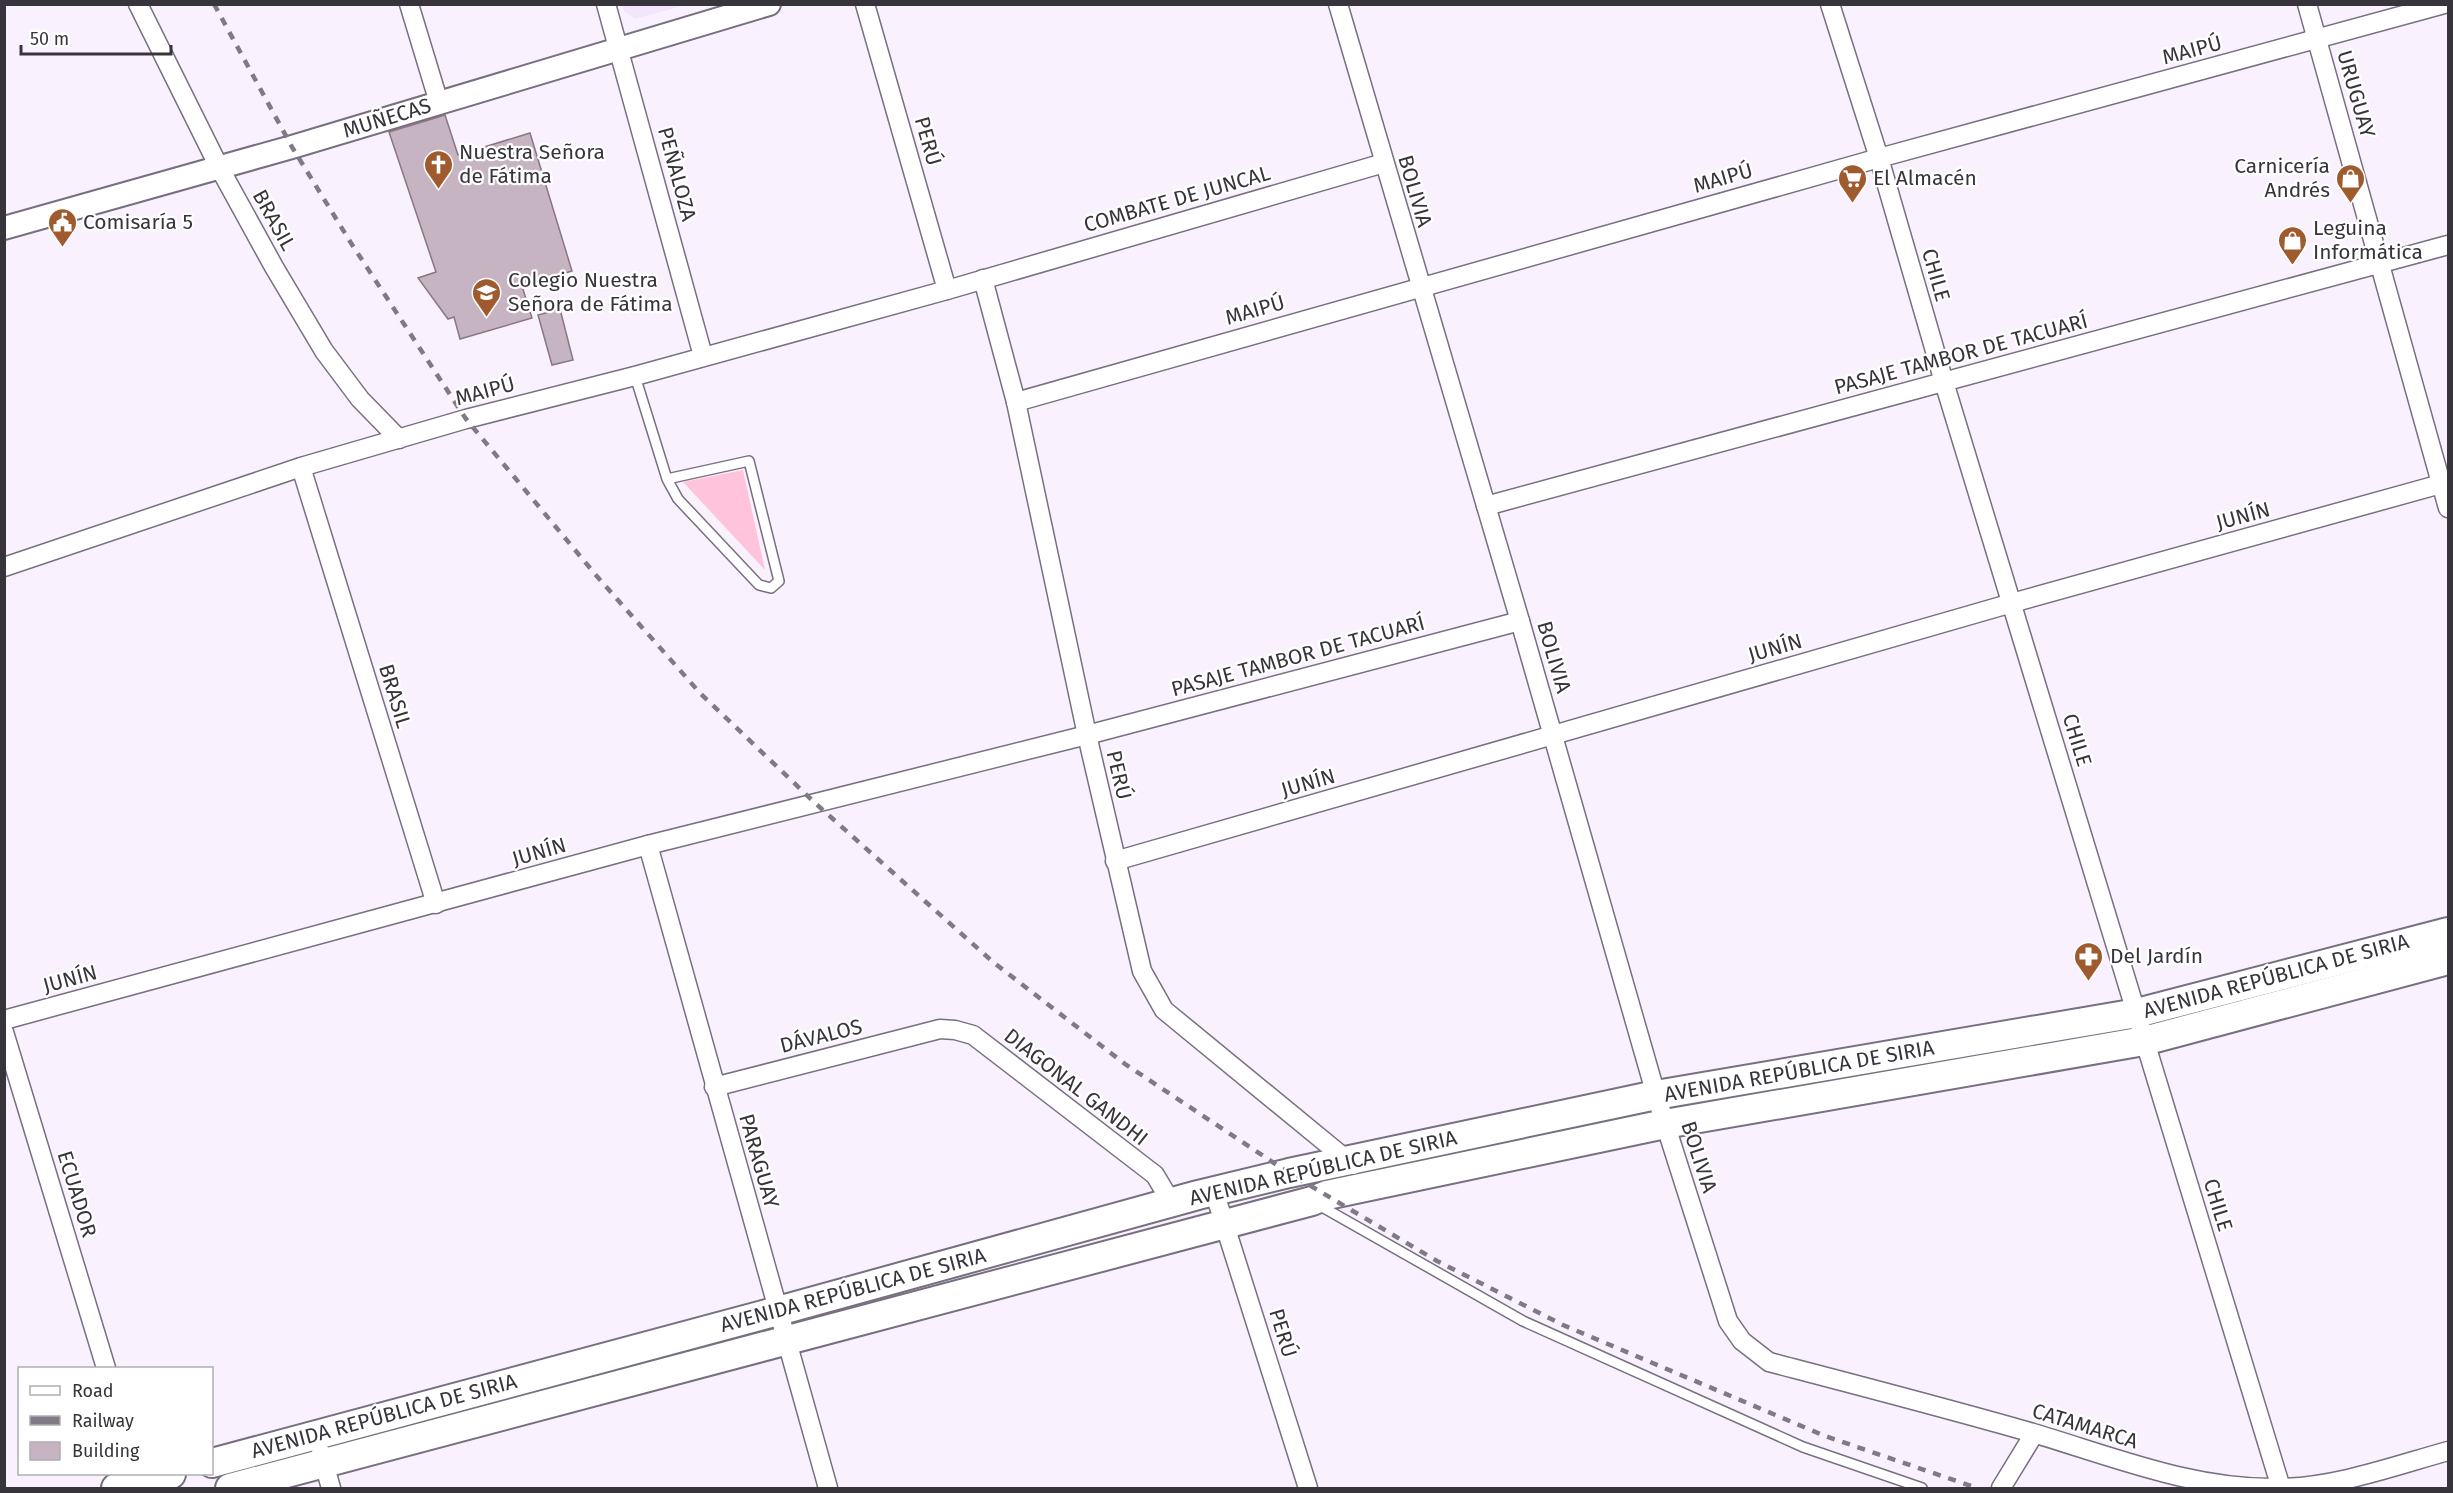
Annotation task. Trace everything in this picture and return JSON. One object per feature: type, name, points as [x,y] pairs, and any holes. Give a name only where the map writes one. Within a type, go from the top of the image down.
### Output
[{"type":"main road","name":"AVENIDA REPÚBLICA DE SIRIA","points":[[213,1463],[1214,1191],[1656,1095],[2137,1013],[2448,932]]},
{"type":"main road","name":"AVENIDA REPÚBLICA DE SIRIA","points":[[230,1488],[327,1476],[788,1341],[1312,1202],[1327,1196],[1665,1124],[2144,1041],[2448,960]]},
{"type":"main road","points":[[134,1483],[164,1475]]},
{"type":"street","name":"BRASIL","points":[[138,4],[219,167],[324,351],[360,399],[399,439]]},
{"type":"street","points":[[409,4],[439,103]]},
{"type":"street","name":"PEÑALOZA","points":[[606,4],[703,357]]},
{"type":"street","name":"MUÑECAS","points":[[4,228],[439,103],[769,4]]},
{"type":"street","name":"PERÚ","points":[[865,4],[947,290]]},
{"type":"street","name":"BOLIVIA","points":[[1338,4],[1520,621],[1656,1095],[1728,1321]]},
{"type":"street","name":"CHILE","points":[[1830,4],[1879,158],[1944,382],[2280,1488]]},
{"type":"street","name":"URUGUAY","points":[[2307,4],[2445,483],[2448,508]]},
{"type":"street","name":"MAIPÚ","points":[[1016,402],[1879,158],[2444,4]]},
{"type":"street","name":"COMBATE DE JUNCAL","points":[[983,279],[1384,163]]},
{"type":"street","name":"PASAJE TAMBOR DE TACUARÍ","points":[[1486,506],[2448,245]]},
{"type":"street","name":"PERÚ","points":[[983,279],[1016,402],[1086,735],[1142,971],[1164,1010],[1349,1160],[1371,1186]]},
{"type":"street","name":"MAIPÚ","points":[[4,567],[301,467],[466,418],[635,376],[983,279]]},
{"type":"street","name":"BRASIL","points":[[301,467],[436,904]]},
{"type":"street","name":"JUNÍN","points":[[1115,861],[2012,603],[2445,483]]},
{"type":"street","name":"PASAJE TAMBOR DE TACUARÍ","points":[[1086,735],[1520,621]]},
{"type":"street","name":"JUNÍN","points":[[4,1020],[648,845],[1086,735]]},
{"type":"street","name":"PARAGUAY","points":[[648,845],[828,1488]]},
{"type":"street","name":"DÁVALOS","points":[[714,1087],[939,1029]]},
{"type":"street","name":"DIAGONAL GANDHI","points":[[939,1029],[973,1035],[1155,1176],[1171,1202]]},
{"type":"street","name":"ECUADOR","points":[[4,1032],[106,1367]]},
{"type":"street","name":"PERÚ","points":[[1214,1191],[1308,1488]]},
{"type":"street","name":"CATAMARCA","points":[[1728,1321],[1742,1341],[1769,1362],[2034,1434],[2124,1462],[2225,1487],[2280,1488],[2337,1481],[2448,1451]]},
{"type":"street","points":[[2001,1488],[2034,1434]]},
{"type":"street","points":[[316,1435],[327,1476]]},
{"type":"lane","points":[[635,376],[667,479],[678,499],[759,585],[771,588],[779,581],[749,461],[667,479]]},
{"type":"lane","points":[[1312,1202],[1523,1321],[1803,1447],[1922,1488]]},
{"type":"shaded area","points":[[622,4],[686,5],[635,19],[624,11]]},
{"type":"shaded area","points":[[743,470],[765,570],[683,482]]},
{"type":"building","points":[[445,115],[458,155],[530,133],[572,271],[522,286],[532,318],[460,339],[454,317],[448,319],[418,278],[436,272],[389,132]]},
{"type":"building","points":[[560,309],[573,360],[552,365],[538,315]]},
{"type":"railway","points":[[214,4],[292,147],[351,243],[466,419],[595,574],[700,693],[814,802],[993,962],[1125,1064],[1289,1173],[1437,1261],[1563,1325],[1825,1436],[1977,1488]]},
{"type":"place","name":"Nuestra Señora de Fátima","points":[[438,190]]},
{"type":"place","name":"El Almacén","points":[[1852,204]]},
{"type":"place","name":"Carnicería Andrés","points":[[2351,204]]},
{"type":"place","name":"Comisaría 5","points":[[62,248]]},
{"type":"place","name":"Leguina Informática","points":[[2292,266]]},
{"type":"place","name":"Colegio Nuestra Señora de Fátima","points":[[487,318]]},
{"type":"place","name":"Del Jardín","points":[[2089,982]]}]
